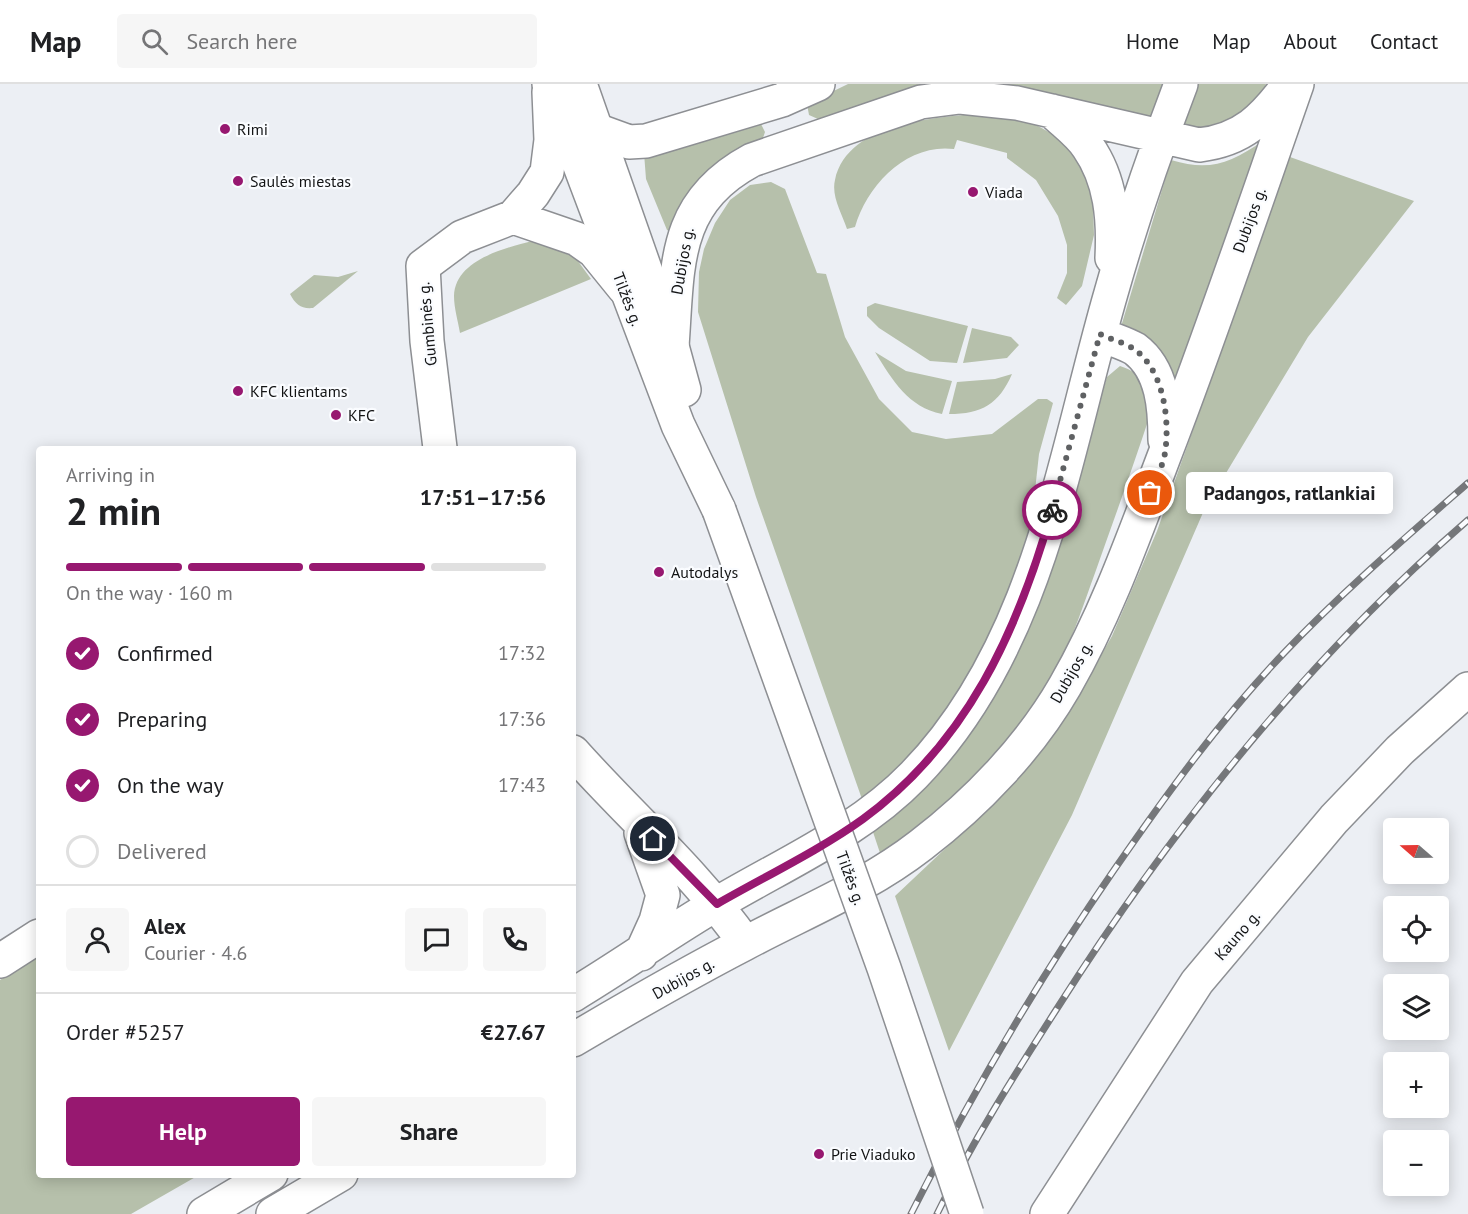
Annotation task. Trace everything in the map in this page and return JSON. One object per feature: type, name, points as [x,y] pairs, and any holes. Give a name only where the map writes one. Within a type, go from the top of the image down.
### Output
[{"type":"main road","points":[[548,84],[551,140],[547,172],[533,194],[513,217],[577,239],[594,251],[624,289]]},
{"type":"main road","name":"Tilžės g.","points":[[548,84],[678,426],[719,510]]},
{"type":"main road","name":"Tilžės g.","points":[[580,84],[672,346],[719,510],[880,957],[967,1214]]},
{"type":"main road","points":[[596,130],[628,142],[646,141],[782,100],[818,84]]},
{"type":"main road","points":[[576,993],[717,904],[861,820],[914,775],[954,729],[982,686],[1007,640],[1036,568],[1111,291],[1181,84]]},
{"type":"main road","name":"Dubijos g.","points":[[672,346],[681,252],[688,221],[700,202],[733,170],[752,160],[921,102],[960,97],[986,98],[1050,110],[1161,138],[1199,145],[1220,142],[1243,132],[1267,113],[1289,84]]},
{"type":"main road","name":"Dubijos g.","points":[[576,1038],[745,943],[811,912],[890,867],[921,846],[989,785],[1063,690],[1113,590],[1165,454],[1298,84]]},
{"type":"main road","points":[[782,100],[799,143]]},
{"type":"main road","points":[[1050,110],[1087,145],[1099,166],[1108,192],[1113,220],[1111,291]]},
{"type":"main road","name":"Gumbinės g.","points":[[440,446],[428,341],[423,266],[462,237],[513,217]]},
{"type":"main road","points":[[1100,334],[1134,349],[1147,363],[1158,382],[1165,404],[1165,454]]},
{"type":"main road","name":"Kauno g.","points":[[1047,1214],[1197,982],[1334,819],[1400,750],[1468,689]]},
{"type":"main road","points":[[576,755],[637,823],[717,904],[745,943]]},
{"type":"main road","points":[[637,823],[663,895],[656,921],[641,954]]},
{"type":"main road","points":[[0,961],[36,938]]},
{"type":"main road","points":[[204,1214],[264,1178]]},
{"type":"main road","points":[[273,1214],[334,1178]]},
{"type":"green space","points":[[848,84],[954,84],[907,90],[818,119],[809,115],[807,104]]},
{"type":"green space","points":[[990,84],[1166,84],[1150,125]]},
{"type":"green space","points":[[1198,84],[1266,84],[1259,102],[1231,130],[1181,128]]},
{"type":"green space","points":[[989,113],[1031,122],[1061,139],[1082,165],[1093,201],[1094,235],[1082,286],[1066,305],[1057,298],[1067,273],[1067,245],[1058,216],[1036,180],[1007,158],[1007,153],[957,140],[954,149],[937,149],[905,160],[879,182],[861,211],[855,227],[847,229],[836,199],[834,186],[843,160],[858,145],[877,133],[923,120]]},
{"type":"green space","points":[[753,121],[761,124],[765,132],[762,141],[672,233],[667,230],[646,179],[644,153],[670,152]]},
{"type":"green space","points":[[1263,141],[1177,382],[1165,361],[1120,330],[1171,160],[1197,165],[1219,163],[1240,155]]},
{"type":"green space","points":[[1290,157],[1414,201],[1308,337],[1205,508],[1072,815],[949,1051],[895,896],[1002,795],[1080,692],[1112,636],[1157,531]]},
{"type":"green space","points":[[771,182],[785,189],[817,273],[826,274],[845,337],[879,399],[912,432],[946,439],[992,434],[1038,399],[1047,399],[1053,403],[1039,454],[1029,546],[977,666],[941,721],[903,768],[863,802],[756,497],[698,312],[699,272],[704,249],[715,223],[730,200],[750,185]]},
{"type":"green space","points":[[532,241],[575,257],[591,279],[460,333],[454,296],[463,273],[483,258],[509,247]]},
{"type":"green space","points":[[358,271],[313,308],[299,306],[290,294],[314,275],[338,277]]},
{"type":"green space","points":[[875,303],[968,326],[957,363],[930,361],[879,328],[867,316],[867,307]]},
{"type":"green space","points":[[972,328],[1011,337],[1019,345],[1007,358],[963,363]]},
{"type":"green space","points":[[875,352],[906,371],[952,381],[942,414],[930,411],[902,391]]},
{"type":"green space","points":[[1120,366],[1136,374],[1145,386],[1149,418],[1083,607],[1060,663],[1044,692],[1004,745],[957,792],[881,856],[872,829],[907,802],[964,739],[995,693],[1021,644],[1060,539],[1107,377]]},
{"type":"green space","points":[[1012,374],[1001,393],[988,405],[971,412],[949,414],[957,382],[995,379]]},
{"type":"green space","points":[[36,957],[36,1178],[194,1178],[131,1214],[0,1214],[0,980]]},
{"type":"railway","points":[[911,1214],[957,1126],[1032,996],[1114,870],[1194,759],[1237,705],[1305,631],[1468,483]]},
{"type":"railway","points":[[937,1214],[979,1135],[1058,1007],[1148,874],[1196,810],[1297,688],[1352,630],[1468,520]]},
{"type":"way so far","points":[[1052,510],[1100,334],[1134,349],[1147,363],[1158,382],[1165,404],[1165,454],[1150,493]]},
{"type":"place","name":"Rimi","points":[[225,129]]},
{"type":"place","name":"Saulės miestas","points":[[238,181]]},
{"type":"place","name":"Viada","points":[[973,192]]},
{"type":"place","name":"KFC klientams","points":[[238,391]]},
{"type":"place","name":"KFC","points":[[336,415]]},
{"type":"place","name":"Padangos, ratlankiai","points":[[1150,493]]},
{"type":"place","name":"Autodalys","points":[[659,572]]},
{"type":"place","name":"Prie Viaduko","points":[[819,1154]]},
{"type":"route","points":[[653,839],[717,904],[861,820],[892,796],[914,775],[954,729],[982,686],[1007,640],[1036,568],[1052,510]]}]
